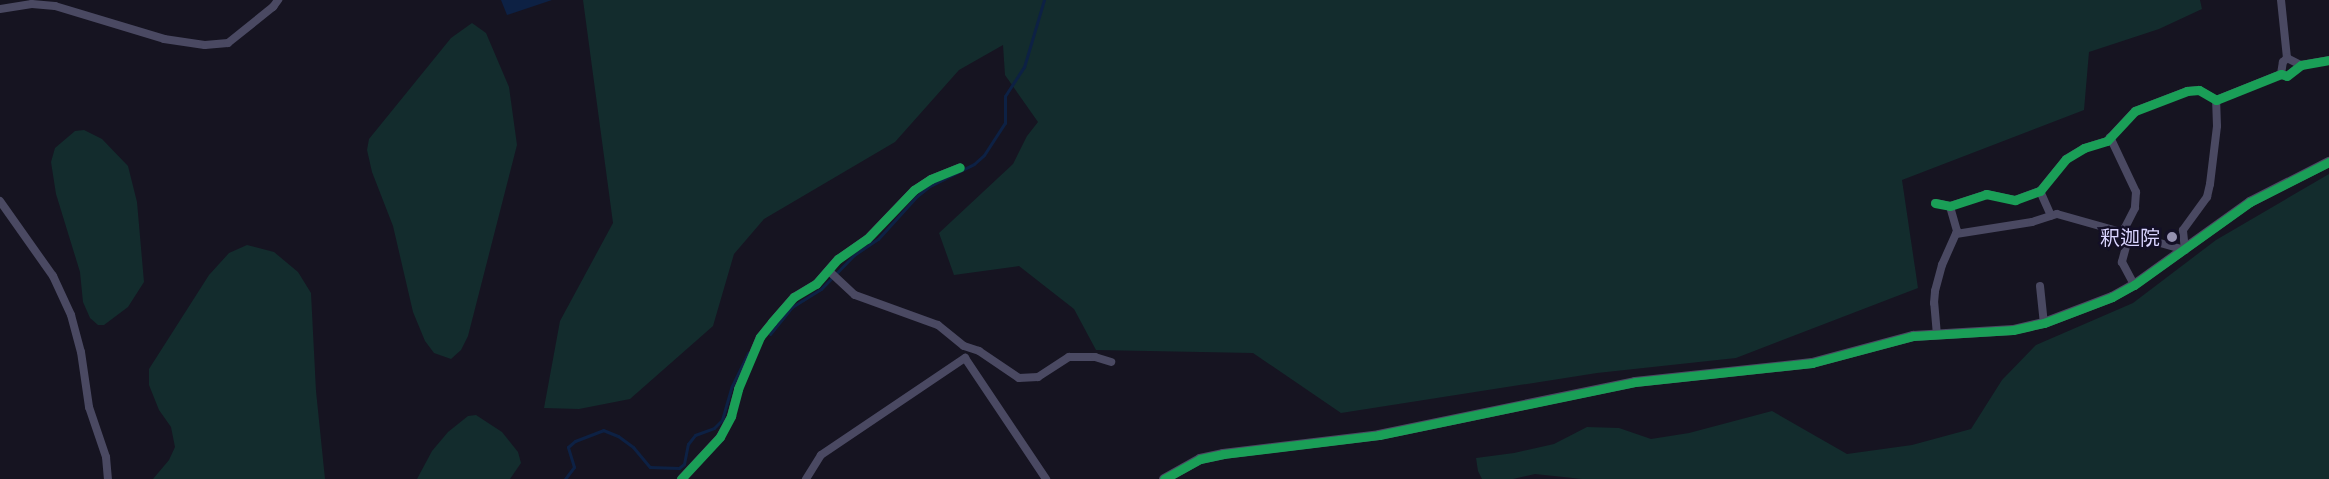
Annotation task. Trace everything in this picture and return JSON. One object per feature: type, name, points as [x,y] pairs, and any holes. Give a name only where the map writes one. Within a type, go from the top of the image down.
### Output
[{"type":"street","points":[[0,9],[32,4],[55,6],[164,39],[205,45],[228,43],[273,7],[278,0]]},
{"type":"street","points":[[2281,0],[2287,58],[2283,62],[2281,74]]},
{"type":"street","points":[[2287,58],[2301,65]]},
{"type":"street","points":[[2216,100],[2281,74],[2287,76],[2301,65],[2329,60]]},
{"type":"street","points":[[1935,203],[1950,206],[1986,194],[2015,200],[2040,191],[2066,159],[2110,137],[2135,111],[2172,96],[2199,90],[2216,100]]},
{"type":"street","points":[[2185,250],[2183,230],[2206,196],[2210,184],[2217,126],[2216,100]]},
{"type":"street","points":[[2110,137],[2136,192],[2135,208],[2125,228],[2127,234],[2122,262],[2133,285]]},
{"type":"street","points":[[1164,479],[1200,459],[1379,435],[1635,382],[1812,363],[1913,336],[2013,330],[2044,323],[2112,297],[2185,250],[2250,202],[2329,162]]},
{"type":"street","points":[[681,479],[720,437],[731,416],[738,389],[760,337],[794,297],[816,284],[846,253],[867,239],[914,190],[931,179],[960,167]]},
{"type":"street","points":[[2040,191],[2051,216]]},
{"type":"street","points":[[0,201],[53,276],[71,315],[81,352],[89,407],[106,457],[108,479]]},
{"type":"street","points":[[1936,335],[1935,291],[1942,265],[1956,234],[1950,206]]},
{"type":"street","points":[[1956,234],[2032,222],[2057,214],[2185,250]]},
{"type":"street","points":[[829,271],[855,296],[938,325],[964,346],[979,351],[1019,378],[1038,377],[1069,357],[1095,357],[1112,362]]},
{"type":"street","points":[[2040,286],[2044,323]]},
{"type":"street","points":[[964,346],[965,358],[1046,479]]},
{"type":"street","points":[[806,479],[821,455],[965,358]]},
{"type":"green space","points":[[583,0],[2200,0],[2202,9],[2159,29],[2089,52],[2084,110],[1902,180],[1918,288],[1736,358],[1597,373],[1341,413],[1253,353],[1096,350],[1074,309],[1019,266],[954,275],[939,233],[1013,164],[1027,136],[1038,122],[1005,75],[1003,45],[959,70],[895,142],[764,219],[734,254],[713,326],[630,399],[579,409],[544,408],[560,321],[613,223]]},
{"type":"green space","points":[[472,23],[486,33],[509,87],[517,145],[468,336],[461,350],[451,359],[434,353],[425,341],[413,312],[393,226],[372,172],[367,150],[369,139],[451,38]]},
{"type":"green space","points":[[84,130],[102,139],[128,166],[137,202],[144,282],[128,307],[104,325],[98,325],[90,318],[83,302],[80,272],[56,194],[51,162],[55,148],[75,131]]},
{"type":"green space","points":[[2329,174],[2329,479],[1582,479],[1535,474],[1513,479],[1482,479],[1478,471],[1476,458],[1554,444],[1587,427],[1619,428],[1651,439],[1689,433],[1772,411],[1847,454],[1912,445],[1971,429],[2002,380],[2036,345],[2133,303],[2216,240]]},
{"type":"green space","points":[[247,245],[274,252],[298,272],[311,293],[316,391],[325,479],[153,479],[169,460],[175,447],[171,427],[159,410],[149,385],[149,369],[209,275],[229,253]]},
{"type":"green space","points":[[476,415],[502,432],[518,452],[521,463],[510,479],[417,479],[432,451],[448,432],[468,416]]},
{"type":"water","points":[[501,0],[552,0],[507,15]]},
{"type":"waterway","points":[[770,334],[792,307],[821,289],[854,255],[878,239],[917,196],[930,186],[974,164],[984,155],[1005,123],[1005,96],[1024,67],[1044,0]]},
{"type":"waterway","points":[[565,479],[574,467],[568,447],[575,441],[603,430],[618,436],[633,447],[650,467],[679,468],[684,464],[688,444],[695,435],[714,428],[722,420],[732,386],[748,353]]},
{"type":"cycle path","points":[[1935,203],[1950,206],[1986,194],[2015,200],[2040,191],[2066,159],[2084,148],[2107,141],[2135,111],[2187,91],[2199,90],[2216,100],[2281,74],[2287,76],[2301,65],[2329,60]]},
{"type":"cycle path","points":[[1164,479],[1200,459],[1223,454],[1379,435],[1635,382],[1812,363],[1913,336],[2013,330],[2044,323],[2112,297],[2134,285],[2250,202],[2329,162]]},
{"type":"cycle path","points":[[681,479],[720,437],[731,416],[738,389],[760,337],[794,297],[816,284],[838,259],[867,239],[914,190],[931,179],[960,167]]},
{"type":"place","name":"釈迦院","points":[[2172,237]]}]
